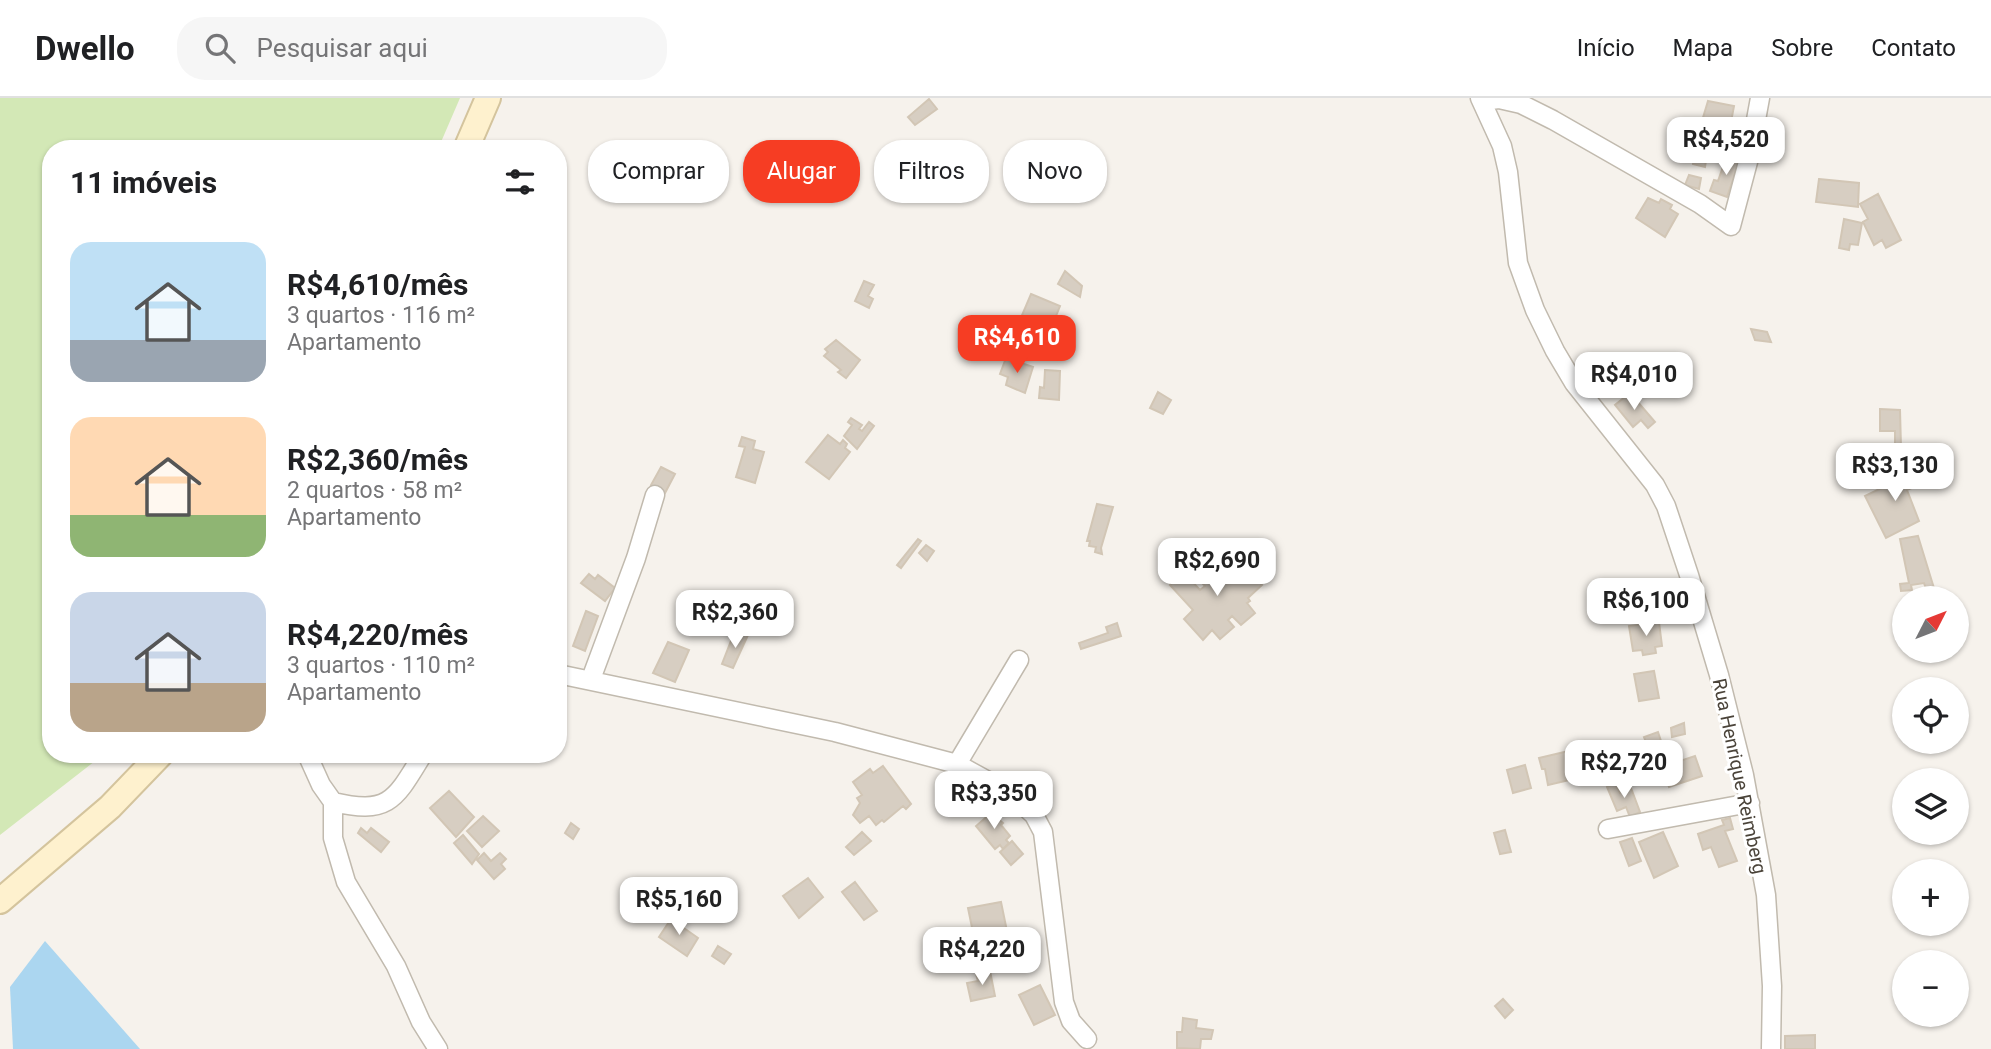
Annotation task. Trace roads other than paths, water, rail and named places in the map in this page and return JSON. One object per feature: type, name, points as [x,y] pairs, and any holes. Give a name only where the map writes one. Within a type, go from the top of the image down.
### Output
[{"type":"main road","points":[[470,140],[488,98]]},
{"type":"main road","points":[[0,901],[110,807],[152,763]]},
{"type":"street","points":[[1481,100],[1499,99],[1521,104],[1553,120],[1700,204],[1731,226],[1749,158],[1760,98]]},
{"type":"street","name":"Rua Henrique Reimberg","points":[[1481,100],[1505,159],[1518,263],[1535,310],[1574,383],[1645,470],[1666,506],[1719,676],[1750,803],[1770,929],[1771,1049]]},
{"type":"street","points":[[591,680],[636,558],[655,495]]},
{"type":"street","points":[[957,764],[1019,660]]},
{"type":"street","points":[[567,676],[835,732],[957,764],[997,786],[1023,805],[1040,824],[1052,891],[1057,961],[1064,1002],[1071,1021],[1087,1039]]},
{"type":"street","points":[[311,763],[321,785],[333,802],[333,838],[346,882],[396,966],[421,1022],[438,1049]]},
{"type":"street","points":[[333,802],[371,808],[384,804],[396,793],[417,763]]},
{"type":"street","points":[[1608,829],[1750,803]]},
{"type":"water","points":[[45,941],[140,1049],[13,1049],[10,987]]}]
